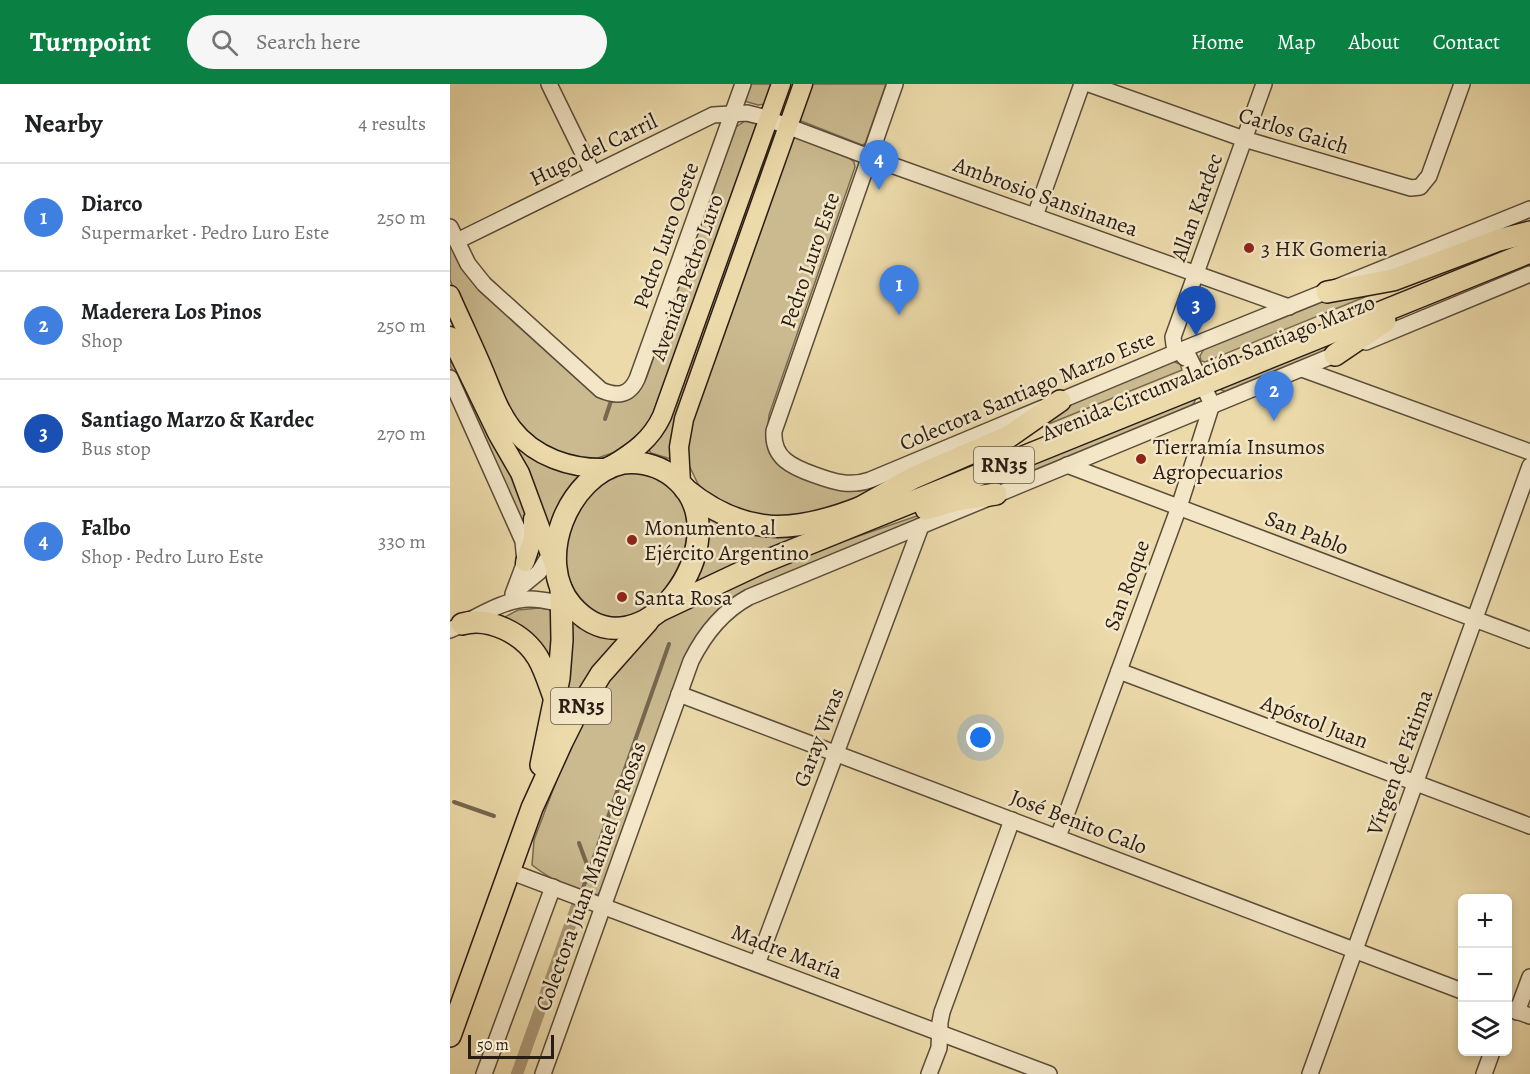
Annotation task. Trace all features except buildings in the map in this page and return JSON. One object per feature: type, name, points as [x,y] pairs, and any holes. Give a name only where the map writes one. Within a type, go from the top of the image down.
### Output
[{"type":"highway","points":[[1327,292],[1393,280],[1503,239],[1530,232]]},
{"type":"highway","name":"Avenida Circunvalación Santiago Marzo","points":[[654,615],[728,578],[1530,237]]},
{"type":"highway","name":"Avenida Circunvalación Santiago Marzo","points":[[683,486],[708,506],[742,521],[771,527],[810,525],[860,508],[1530,252]]},
{"type":"highway","points":[[1335,355],[1377,325],[1469,285],[1530,252]]},
{"type":"highway","points":[[860,508],[913,478],[1010,436],[1060,401]]},
{"type":"highway","name":"RN35","points":[[450,1036],[532,808],[568,729],[608,665],[670,600],[684,581],[696,550],[698,533],[696,512],[683,486],[669,474],[647,464],[631,462],[608,467],[588,481],[573,501],[565,517],[554,549],[563,593],[561,653],[555,702],[532,808]]},
{"type":"highway","points":[[805,545],[860,532],[945,503],[996,494]]},
{"type":"highway","name":"RN35","points":[[563,593],[591,621],[614,628],[630,627],[654,615]]},
{"type":"highway","points":[[456,627],[476,622],[507,631],[522,640],[538,658],[555,702]]},
{"type":"main road","name":"Avenida Pedro Luro","points":[[608,467],[643,444],[659,421],[780,84]]},
{"type":"main road","name":"Avenida Pedro Luro","points":[[683,486],[679,447],[684,419],[803,84]]},
{"type":"main road","points":[[450,295],[504,415],[518,435],[530,446],[559,462],[582,468],[608,467]]},
{"type":"main road","points":[[450,336],[457,372]]},
{"type":"main road","points":[[450,350],[457,372],[520,473],[531,502],[554,549]]},
{"type":"main road","points":[[525,562],[534,534],[531,502]]},
{"type":"street","points":[[549,84],[593,174]]},
{"type":"street","name":"Pedro Luro Oeste","points":[[453,234],[472,271],[484,285],[595,386],[607,393],[620,395],[631,389],[637,379],[743,84]]},
{"type":"street","name":"Pedro Luro Este","points":[[778,452],[774,439],[776,423],[895,84]]},
{"type":"street","points":[[1035,216],[1082,84]]},
{"type":"street","name":"Carlos Gaich","points":[[1089,84],[1244,139],[1411,188],[1420,187],[1429,176],[1462,84]]},
{"type":"street","name":"Allan Kardec","points":[[1182,350],[1173,343],[1173,337],[1264,84]]},
{"type":"street","name":"Hugo del Carril","points":[[453,234],[593,174],[714,115],[752,114],[788,126]]},
{"type":"street","name":"Ambrosio Sansinanea","points":[[788,126],[1289,307]]},
{"type":"street","name":"Colectora Santiago Marzo Este","points":[[778,452],[787,463],[799,470],[836,482],[858,483],[1530,209]]},
{"type":"street","points":[[679,694],[700,643],[736,605],[749,597],[1530,274]]},
{"type":"street","points":[[1182,350],[1212,405]]},
{"type":"street","points":[[1302,369],[1530,452]]},
{"type":"street","points":[[457,372],[525,548],[525,562],[513,594]]},
{"type":"street","name":"San Roque","points":[[1058,837],[1179,507],[1212,405]]},
{"type":"street","name":"San Pablo","points":[[1067,465],[1530,640]]},
{"type":"street","name":"Vírgen de Fátima","points":[[1310,1074],[1530,465]]},
{"type":"street","name":"Garay Vivas","points":[[757,964],[921,526]]},
{"type":"street","points":[[491,610],[535,576],[554,549]]},
{"type":"street","points":[[456,627],[491,610],[525,600],[563,593]]},
{"type":"street","name":"Apóstol Juan","points":[[1119,671],[1530,826]]},
{"type":"street","name":"José Benito Calo","points":[[679,694],[1458,989]]},
{"type":"street","name":"Colectora Juan Manuel de Rosas","points":[[543,1074],[679,694]]},
{"type":"street","points":[[929,1074],[939,1048],[942,1012],[1012,820]]},
{"type":"street","name":"Madre María","points":[[509,871],[1049,1074]]},
{"type":"street","points":[[484,1074],[553,887]]},
{"type":"street","points":[[1518,1012],[1530,977]]},
{"type":"street","points":[[1484,1074],[1491,1056]]},
{"type":"shaded area","points":[[748,84],[774,84],[765,104],[758,105],[744,101]]},
{"type":"shaded area","points":[[808,84],[886,84],[865,144],[862,145],[801,121]]},
{"type":"shaded area","points":[[745,121],[758,124],[655,415],[638,438],[618,451],[595,459],[582,461],[537,444],[507,410],[450,280],[450,239],[592,390],[637,391],[646,379],[736,127]]},
{"type":"shaded area","points":[[773,130],[774,134],[752,205],[671,459],[651,453],[649,450]]},
{"type":"shaded area","points":[[792,136],[849,158],[854,162],[855,167],[769,415],[767,436],[778,463],[841,489],[1016,426],[856,501],[803,519],[746,514],[708,495],[698,484],[687,461],[688,428]]},
{"type":"shaded area","points":[[1382,290],[1205,362],[1201,361],[1200,356],[1204,349],[1326,299]]},
{"type":"shaded area","points":[[450,309],[500,420],[580,472],[581,476],[560,502],[550,530],[450,319]]},
{"type":"shaded area","points":[[1381,317],[1330,349],[1231,391],[1226,392],[1217,388]]},
{"type":"shaded area","points":[[450,361],[461,375],[511,468],[527,509],[526,532],[450,365]]},
{"type":"shaded area","points":[[1172,361],[1180,364],[1182,370],[1024,434],[1066,405]]},
{"type":"shaded area","points":[[1196,398],[1188,408],[1001,484],[939,501]]},
{"type":"shaded area","points":[[635,472],[656,478],[668,485],[684,507],[687,534],[680,562],[665,588],[645,607],[622,617],[598,613],[575,591],[568,578],[566,547],[576,517],[594,491],[612,477]]},
{"type":"shaded area","points":[[940,508],[940,510],[784,574],[711,620],[600,894],[584,893],[555,880],[532,865],[534,840],[565,758],[598,693],[651,631],[675,613],[777,564]]},
{"type":"shaded area","points":[[706,514],[812,532],[693,585],[706,551]]},
{"type":"shaded area","points":[[539,608],[553,610],[554,668],[501,619],[518,610]]},
{"type":"shaded area","points":[[571,618],[592,632],[621,638],[555,741]]},
{"type":"waterway","points":[[605,419],[612,398]]},
{"type":"waterway","points":[[582,891],[669,644]]},
{"type":"waterway","points":[[454,802],[494,816]]},
{"type":"waterway","points":[[579,843],[589,870]]},
{"type":"waterway","points":[[517,1074],[578,903]]},
{"type":"place","name":"Falbo","points":[[879,190]]},
{"type":"place","name":"3 HK Gomeria","points":[[1249,248]]},
{"type":"place","name":"Diarco","points":[[899,315]]},
{"type":"place","name":"Santiago Marzo & Kardec","points":[[1196,336]]},
{"type":"place","name":"Maderera Los Pinos","points":[[1274,421]]},
{"type":"place","name":"Tierramía Insumos Agropecuarios","points":[[1141,459]]},
{"type":"place","name":"Monumento al Ejército Argentino","points":[[632,540]]},
{"type":"place","name":"Santa Rosa","points":[[622,597]]}]
